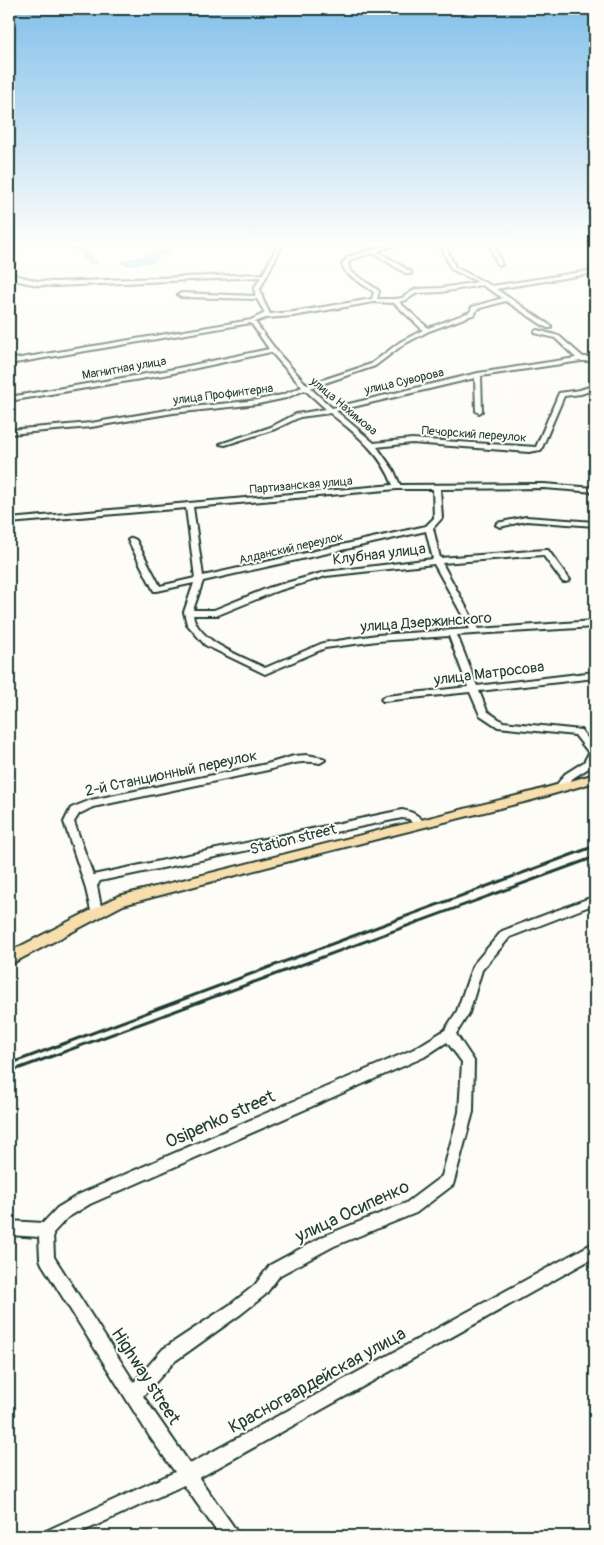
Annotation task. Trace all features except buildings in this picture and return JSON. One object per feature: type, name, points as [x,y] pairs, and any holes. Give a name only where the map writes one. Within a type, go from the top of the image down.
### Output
[{"type":"main road","name":"Station street","points":[[9,959],[119,901],[292,855],[532,796],[595,778]]},
{"type":"street","points":[[9,362],[278,315]]},
{"type":"street","points":[[410,315],[426,330]]},
{"type":"street","name":"улица Профинтерна","points":[[9,432],[91,425],[173,411],[258,402],[284,397],[372,365],[402,343],[426,330],[464,315]]},
{"type":"street","points":[[531,315],[549,327]]},
{"type":"street","name":"улица Нахимова","points":[[252,321],[272,350],[305,388],[329,411],[374,445],[393,470],[397,487]]},
{"type":"street","points":[[537,332],[557,337],[581,359]]},
{"type":"street","name":"Магнитная улица","points":[[9,400],[164,373],[272,350]]},
{"type":"street","name":"улица Суворова","points":[[223,444],[274,428],[298,415],[329,411],[478,375],[581,359],[595,359]]},
{"type":"street","points":[[478,375],[479,411]]},
{"type":"street","name":"Печорский переулок","points":[[374,445],[412,442],[450,443],[529,450],[539,449],[561,394],[581,392],[595,387]]},
{"type":"street","name":"Партизанская улица","points":[[9,521],[397,487],[544,486],[595,490]]},
{"type":"street","points":[[436,487],[438,518],[429,528],[437,561],[475,632]]},
{"type":"street","points":[[188,612],[199,580],[189,506]]},
{"type":"street","points":[[500,525],[526,519],[595,524]]},
{"type":"street","name":"Алданский переулок","points":[[132,540],[157,589],[429,528]]},
{"type":"street","name":"Клубная улица","points":[[188,612],[215,613],[271,590],[325,574],[437,561],[544,552],[566,580]]},
{"type":"street","name":"улица Дзержинского","points":[[188,612],[190,622],[208,643],[265,671],[323,646],[377,638],[595,624]]},
{"type":"street","points":[[452,633],[483,713],[501,725],[578,732],[594,753],[592,761],[569,776],[560,787]]},
{"type":"street","name":"улица Матросова","points":[[386,699],[595,674]]},
{"type":"street","name":"2-й Станционный переулок","points":[[91,885],[70,822],[75,811],[91,804],[268,768],[291,760],[314,758],[320,760]]},
{"type":"street","points":[[96,912],[91,885],[96,878],[402,814],[412,816],[420,824]]},
{"type":"street","points":[[449,1034],[463,1013],[477,968],[506,934],[595,900]]},
{"type":"street","name":"Osipenko street","points":[[46,1230],[62,1213],[85,1199],[419,1053],[449,1034]]},
{"type":"street","name":"улица Осипенко","points":[[134,1395],[169,1355],[236,1310],[260,1290],[276,1270],[328,1240],[411,1208],[448,1180],[466,1112],[468,1061],[449,1034]]},
{"type":"street","points":[[9,1228],[46,1230]]},
{"type":"street","name":"Highway street","points":[[46,1230],[47,1259],[134,1395],[230,1536]]},
{"type":"street","name":"Красногвардейская улица","points":[[54,1536],[188,1475],[595,1249]]},
{"type":"railway","points":[[9,1064],[595,846]]},
{"type":"railway","points":[[9,1072],[595,857]]}]
